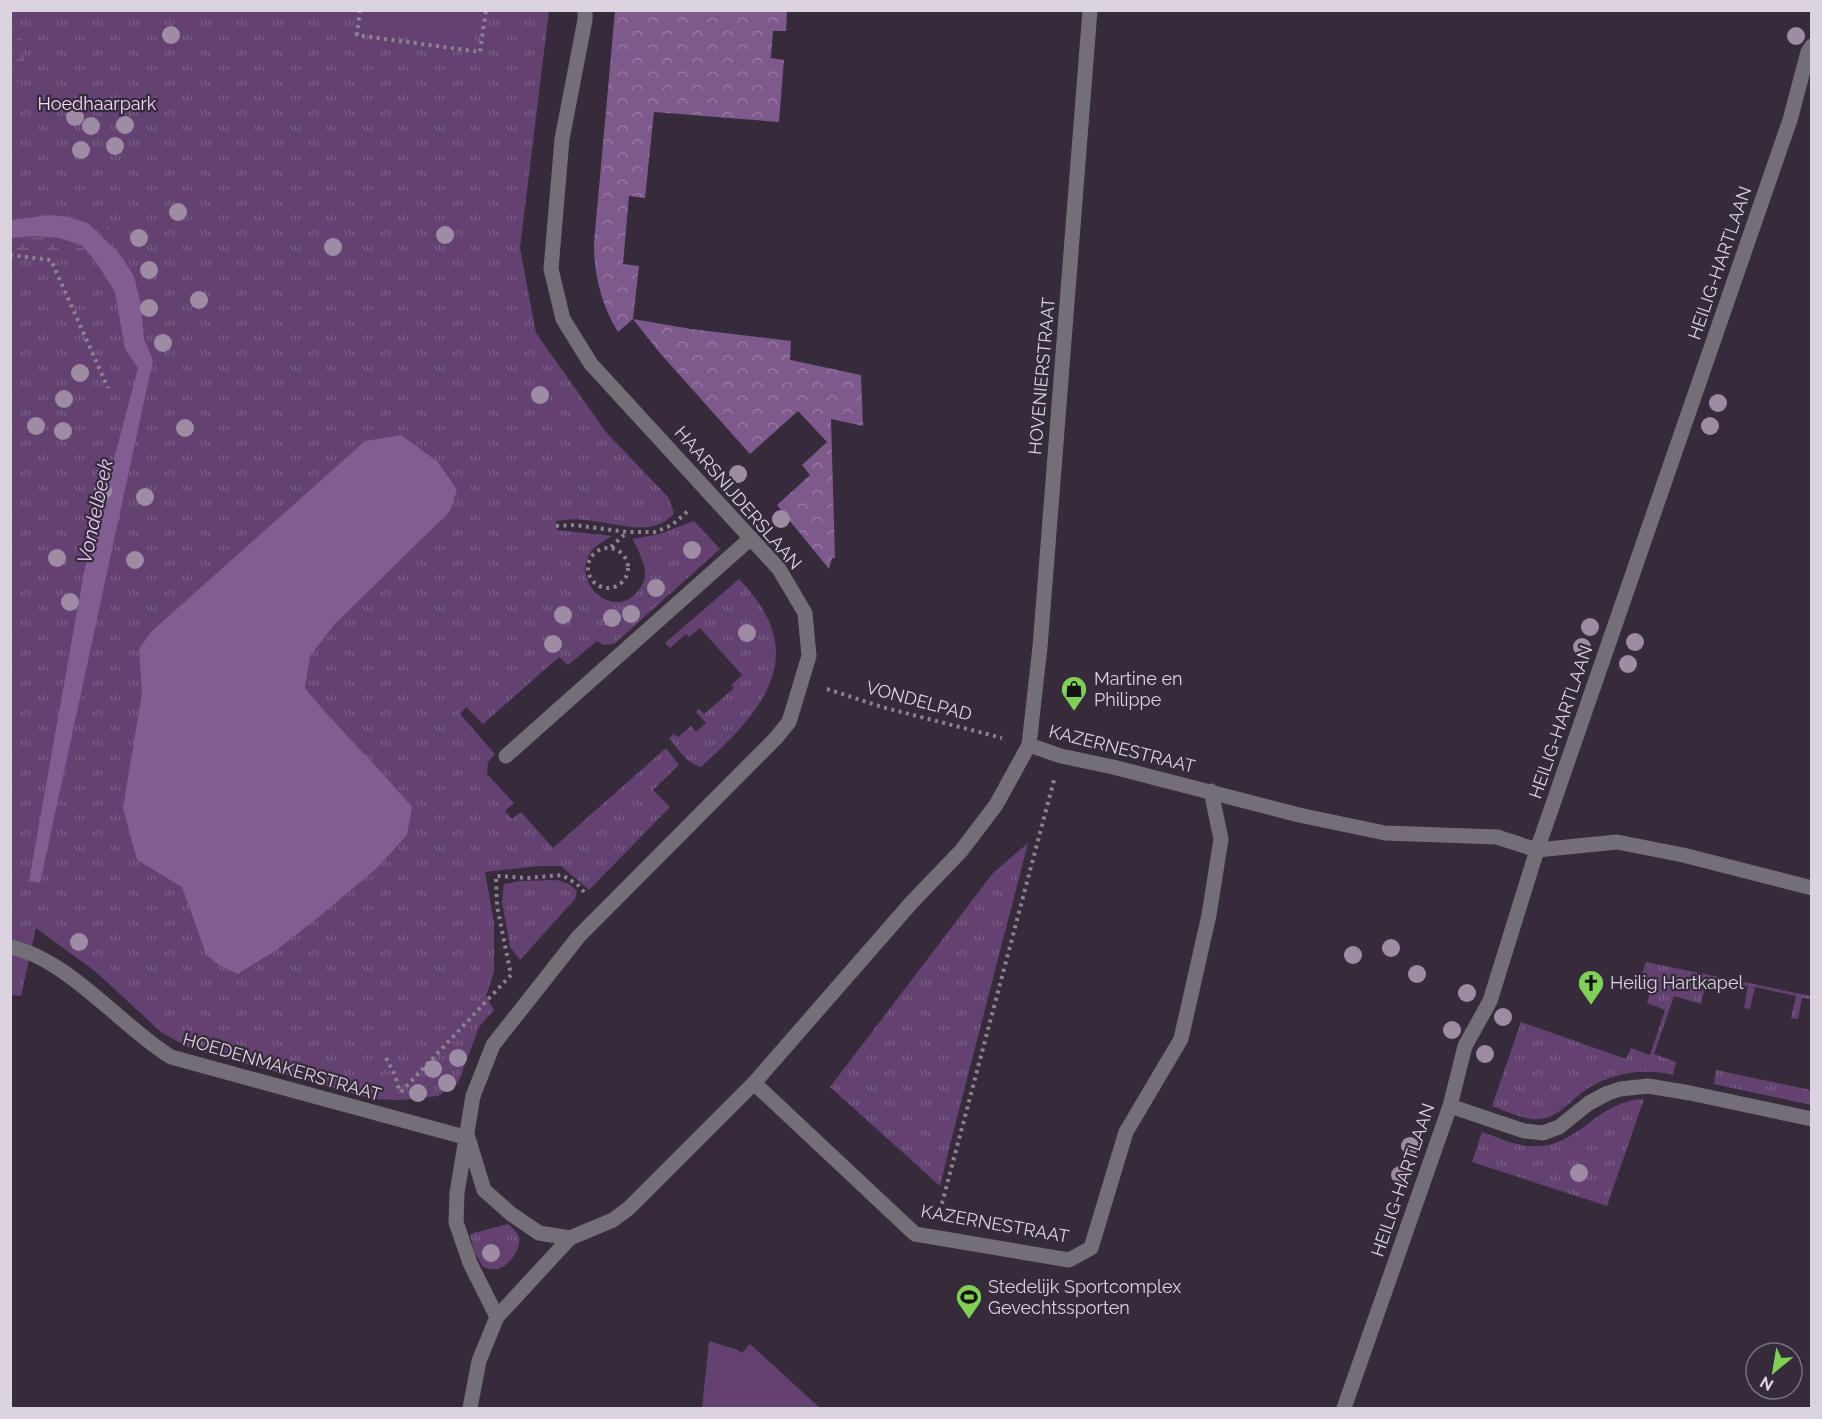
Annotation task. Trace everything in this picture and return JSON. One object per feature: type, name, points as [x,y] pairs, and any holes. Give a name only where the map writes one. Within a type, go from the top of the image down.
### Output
[{"type":"street","name":"HAARSNIJDERSLAAN","points":[[497,1317],[470,1263],[456,1222],[457,1193],[468,1138],[473,1096],[493,1045],[579,936],[776,738],[789,722],[809,656],[805,613],[779,569],[591,364],[563,319],[551,269],[562,138],[585,10]]},
{"type":"street","name":"HOVENIERSTRAAT","points":[[1029,745],[1040,647],[1090,10]]},
{"type":"street","name":"HEILIG-HARTLAAN","points":[[1344,1408],[1450,1106],[1465,1046],[1490,1002],[1537,850],[1790,120],[1808,52],[1812,46]]},
{"type":"street","points":[[506,756],[751,538]]},
{"type":"street","name":"KAZERNESTRAAT","points":[[470,1408],[477,1367],[497,1317],[570,1239],[613,1220],[629,1208],[754,1083],[912,902],[960,851],[996,805],[1029,745],[1061,756],[1113,766],[1299,815],[1385,833],[1497,837],[1537,850]]},
{"type":"street","name":"KAZERNESTRAAT","points":[[754,1083],[915,1234],[1069,1260],[1091,1248],[1126,1132],[1181,1039],[1209,915],[1221,839],[1211,791]]},
{"type":"street","points":[[1537,850],[1617,842],[1683,855],[1812,888]]},
{"type":"street","name":"HOEDENMAKERSTRAAT","points":[[10,947],[27,950],[51,963],[108,1007],[151,1045],[171,1057],[468,1138]]},
{"type":"street","points":[[1450,1106],[1524,1131],[1543,1133],[1559,1127],[1589,1103],[1608,1093],[1620,1089],[1648,1086],[1812,1119]]},
{"type":"street","name":"HAARSNIJDERSLAAN","points":[[468,1138],[484,1190],[511,1214],[539,1233],[570,1239]]},
{"type":"path","points":[[360,10],[357,35],[480,52],[486,10]]},
{"type":"path","points":[[10,255],[51,260],[108,388]]},
{"type":"path","points":[[556,526],[574,525],[627,532],[655,532],[672,525],[708,491]]},
{"type":"path","points":[[611,547],[623,554],[629,567],[625,580],[620,585],[607,588],[595,584],[588,573],[588,566],[593,554],[598,550],[611,547],[627,532]]},
{"type":"path","name":"VONDELPAD","points":[[803,680],[882,707],[1029,745]]},
{"type":"path","points":[[933,1238],[1061,756]]},
{"type":"path","points":[[391,1118],[400,1093],[511,975],[497,906],[496,876],[527,878],[562,875],[577,884],[603,913]]},
{"type":"path","points":[[386,1058],[395,1075],[400,1093]]},
{"type":"green space","name":"Hoedhaarpark","points":[[10,11],[549,11],[520,248],[536,333],[606,432],[668,497],[674,513],[666,521],[655,526],[632,527],[574,520],[556,521],[557,530],[612,536],[597,545],[590,553],[586,565],[586,576],[598,595],[618,602],[629,599],[638,591],[645,574],[644,565],[633,539],[659,534],[694,521],[720,549],[614,644],[603,645],[597,641],[568,665],[559,657],[483,724],[466,707],[460,714],[495,754],[488,762],[487,774],[514,803],[505,811],[512,819],[521,812],[553,848],[666,748],[679,765],[653,790],[670,807],[589,890],[561,866],[485,872],[494,923],[494,972],[486,996],[494,1010],[479,1027],[458,1083],[438,1096],[401,1100],[373,1099],[190,1048],[162,1033],[96,972],[36,928],[21,996],[11,995]]},
{"type":"green space","points":[[369,11],[478,11],[473,46],[366,32]]},
{"type":"green space","points":[[615,11],[787,11],[786,31],[773,31],[771,58],[784,60],[779,122],[654,112],[645,198],[629,196],[623,264],[639,266],[633,319],[618,332],[607,311],[600,289],[595,266],[594,243]]},
{"type":"green space","points":[[11,16],[21,36],[25,54],[22,73],[11,93]]},
{"type":"green space","points":[[84,214],[101,222],[112,231],[125,263],[108,241],[88,223],[74,218],[50,215]]},
{"type":"green space","points":[[34,236],[72,242],[90,255],[58,251],[11,255],[11,238]]},
{"type":"green space","points":[[633,319],[691,329],[791,341],[790,360],[861,375],[863,426],[831,419],[835,558],[832,558],[829,569],[777,505],[810,475],[802,465],[827,442],[798,411],[750,454],[659,352]]},
{"type":"green space","points":[[739,579],[761,606],[773,632],[776,656],[771,679],[760,702],[744,724],[701,767],[687,759],[669,738],[674,734],[678,737],[691,726],[696,732],[706,723],[696,712],[699,709],[704,714],[734,688],[731,685],[742,675],[700,628],[689,637],[686,634],[670,648],[665,643]]},
{"type":"green space","points":[[1028,843],[940,1186],[830,1087],[993,873]]},
{"type":"green space","points":[[557,880],[569,884],[577,891],[575,899],[520,960],[510,947],[502,902],[504,884]]},
{"type":"green space","points":[[1646,962],[1811,996],[1811,999],[1802,998],[1798,1019],[1791,1018],[1796,996],[1755,987],[1750,1009],[1744,1008],[1748,986],[1707,978],[1701,1004],[1674,996],[1654,1054],[1676,1062],[1673,1075],[1636,1072],[1612,1077],[1590,1087],[1567,1106],[1547,1118],[1522,1117],[1492,1106],[1521,1022],[1626,1059],[1631,1048],[1650,1055],[1665,1010],[1647,1003],[1650,993],[1637,988]]},
{"type":"green space","points":[[1716,1070],[1811,1090],[1811,1105],[1714,1084]]},
{"type":"green space","points":[[1644,1099],[1607,1206],[1472,1162],[1482,1132],[1519,1145],[1548,1145],[1575,1133],[1612,1108]]},
{"type":"green space","points":[[508,1224],[518,1235],[517,1250],[502,1267],[493,1269],[483,1267],[474,1251],[470,1234]]},
{"type":"green space","points":[[709,1341],[742,1353],[750,1344],[820,1408],[702,1408]]},
{"type":"shaded area","points":[[50,215],[88,223],[119,253],[134,276],[141,305],[144,339],[153,360],[40,883],[29,881],[84,572],[138,368],[125,349],[115,292],[82,245],[59,238],[34,236],[11,238],[11,220]]},
{"type":"shaded area","points":[[401,435],[438,462],[457,490],[450,511],[333,626],[310,656],[305,688],[412,807],[407,835],[377,868],[320,916],[275,951],[238,974],[219,965],[206,954],[182,887],[137,860],[123,808],[142,693],[139,649],[152,631],[365,441]]},
{"type":"place","name":"Martine en Philippe","points":[[1074,712]]},
{"type":"place","name":"Heilig Hartkapel","points":[[1591,1006]]},
{"type":"place","name":"Stedelijk Sportcomplex Gevechtssporten","points":[[969,1320]]},
{"type":"water label","name":"Vondelbeek","points":[[95,511]]}]
